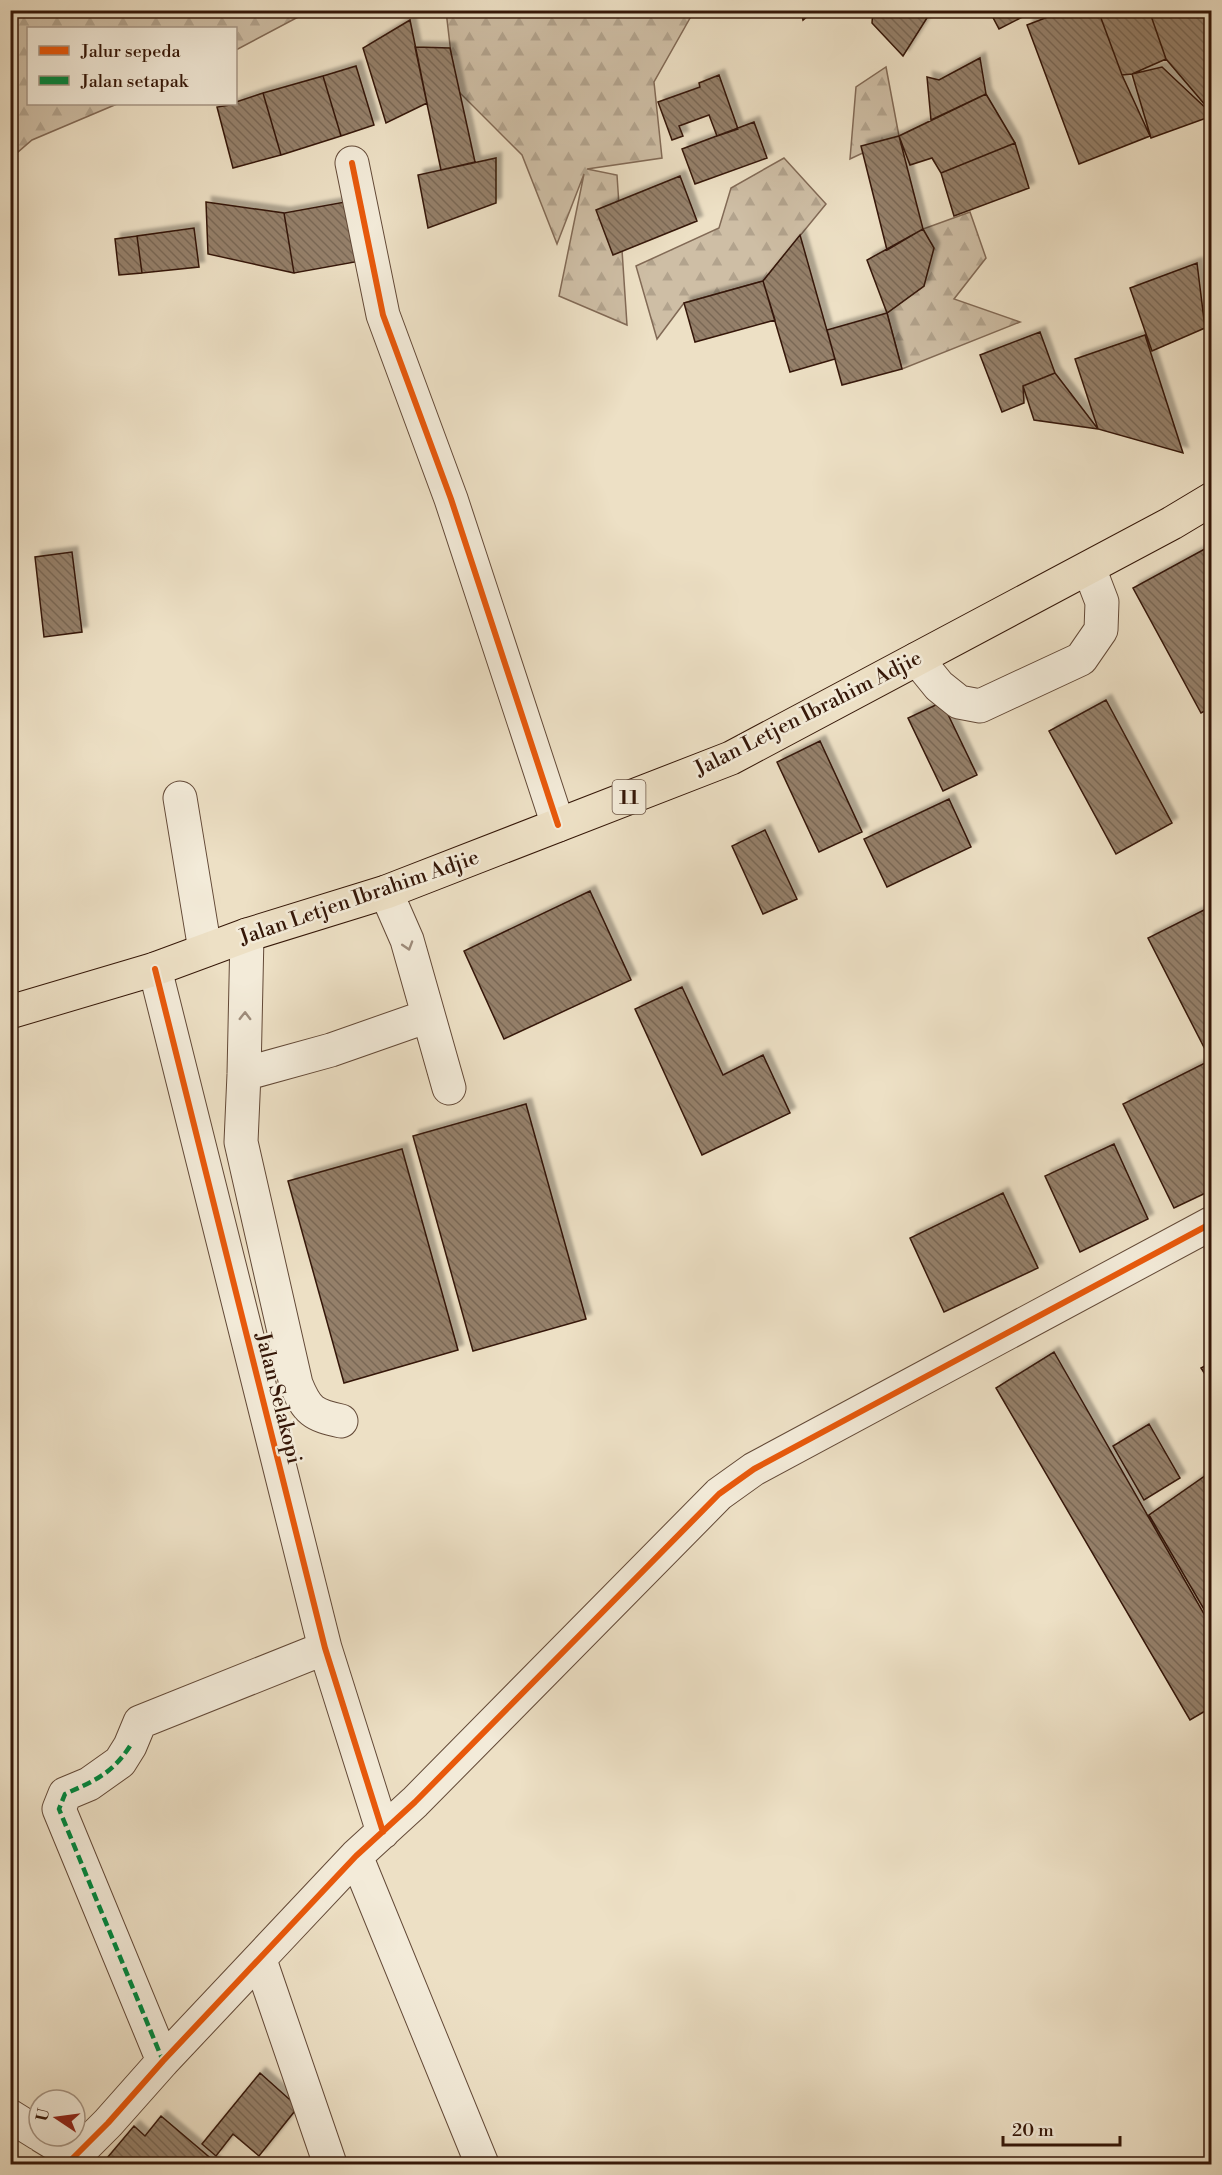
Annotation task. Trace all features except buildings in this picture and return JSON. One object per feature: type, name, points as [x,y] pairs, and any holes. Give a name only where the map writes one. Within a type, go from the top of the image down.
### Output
[{"type":"main road","name":"Jalan Letjen Ibrahim Adjie","points":[[10,1012],[155,969],[247,935],[386,892],[731,758],[1089,568],[1212,499]]},
{"type":"street","points":[[352,163],[383,315],[451,499],[558,825]]},
{"type":"street","points":[[917,658],[939,686],[959,702],[980,706],[1081,659],[1101,630],[1102,602],[1089,568]]},
{"type":"street","points":[[180,798],[205,950]]},
{"type":"street","points":[[386,892],[407,940],[449,1088]]},
{"type":"street","points":[[247,935],[241,1142],[296,1384],[304,1404],[321,1417],[342,1421]]},
{"type":"street","name":"Jalan Selakopi","points":[[155,969],[325,1648],[383,1832]]},
{"type":"street","points":[[244,1074],[331,1050],[428,1016]]},
{"type":"street","points":[[57,2148],[71,2160],[356,1856],[556,1661],[719,1494],[753,1469],[1212,1223]]},
{"type":"street","points":[[163,2061],[59,1809],[61,1800],[65,1794],[89,1784],[120,1762],[141,1722],[325,1648]]},
{"type":"street","points":[[356,1856],[482,2164]]},
{"type":"street","points":[[260,1960],[330,2164]]},
{"type":"street","points":[[10,2116],[27,2126]]},
{"type":"green space","points":[[11,10],[332,10],[300,16],[237,49],[237,27],[27,27],[27,105],[115,105],[32,140],[11,158]]},
{"type":"green space","points":[[446,11],[694,11],[654,82],[662,158],[587,169],[617,175],[627,325],[559,296],[584,174],[557,244],[522,155],[455,88]]},
{"type":"green space","points":[[886,67],[899,136],[850,159],[856,87]]},
{"type":"green space","points":[[784,158],[826,204],[763,281],[684,303],[657,339],[636,266],[719,228],[731,188]]},
{"type":"green space","points":[[970,212],[986,258],[954,299],[1020,322],[902,369],[887,313],[924,286],[923,229]]},
{"type":"marked path","points":[[130,1746],[109,1770],[65,1794],[59,1809],[163,2061]]},
{"type":"cycle path","points":[[352,163],[383,315],[451,499],[558,825]]},
{"type":"cycle path","points":[[155,969],[325,1648],[383,1832]]},
{"type":"cycle path","points":[[67,2164],[108,2123],[163,2061],[356,1856],[415,1802],[719,1494],[754,1469],[1212,1223]]}]
